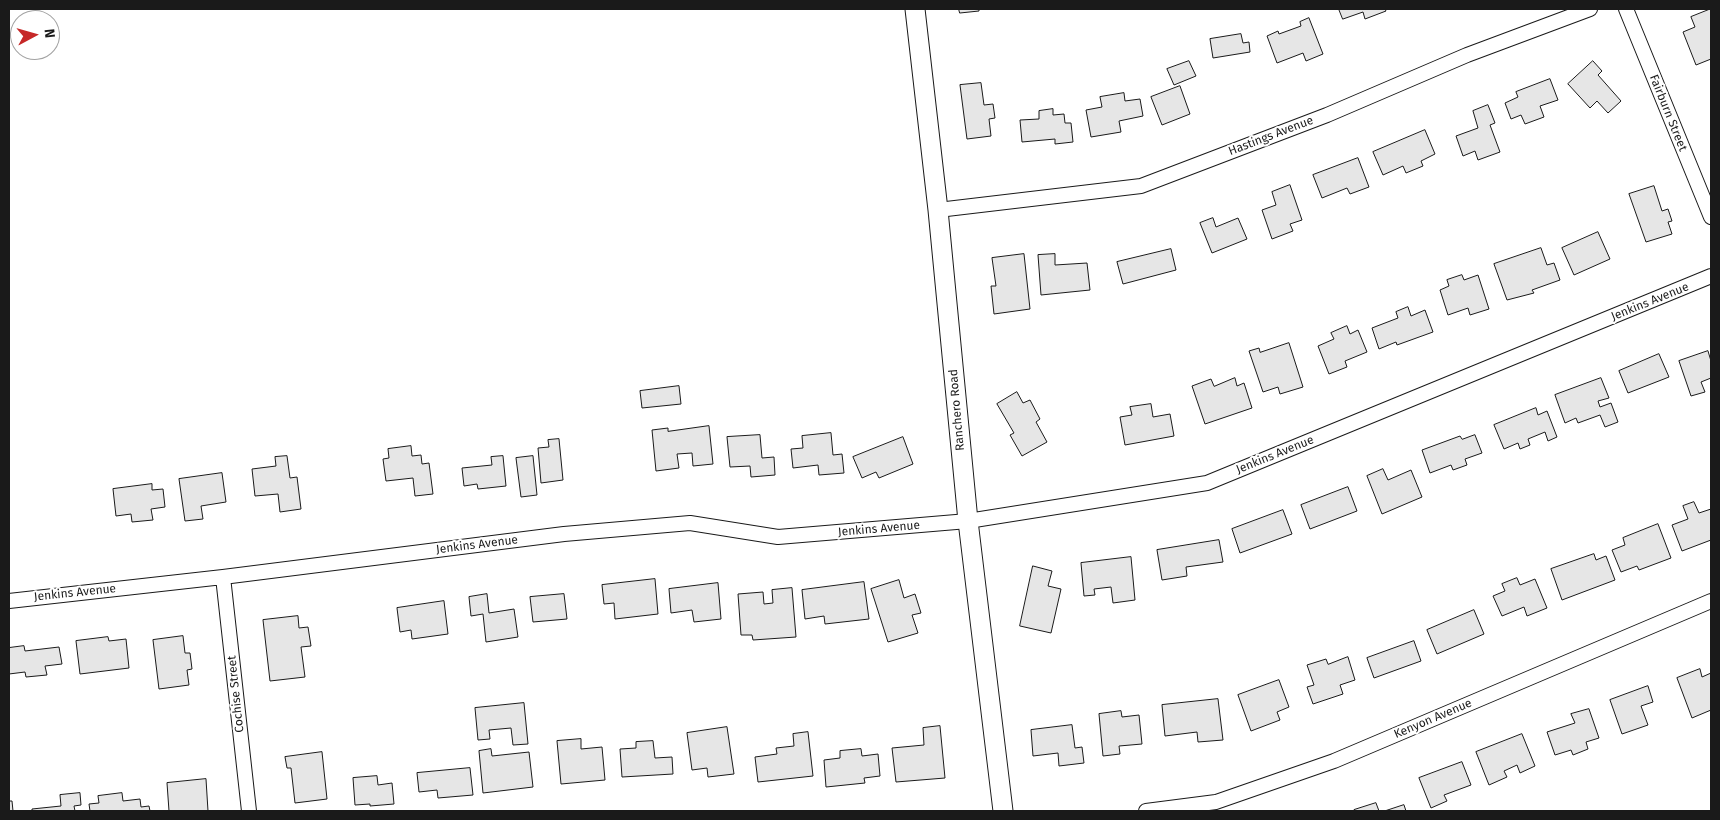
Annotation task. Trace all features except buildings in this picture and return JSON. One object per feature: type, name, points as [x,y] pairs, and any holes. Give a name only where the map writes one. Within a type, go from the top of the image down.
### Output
[{"type":"main road","name":"Ranchero Road","points":[[915,9],[938,210],[968,521],[1003,811]]},
{"type":"street","name":"Hastings Avenue","points":[[938,210],[1141,186],[1327,115],[1467,55],[1590,9]]},
{"type":"street","name":"Fairburn Street","points":[[1626,9],[1711,217]]},
{"type":"street","name":"Jenkins Avenue","points":[[9,601],[223,577],[564,534],[690,522],[778,537],[968,521],[1207,483],[1711,276]]},
{"type":"street","name":"Cochise Street","points":[[223,577],[249,811]]},
{"type":"street","name":"Kenyon Avenue","points":[[1146,811],[1216,802],[1334,761],[1711,601]]}]
